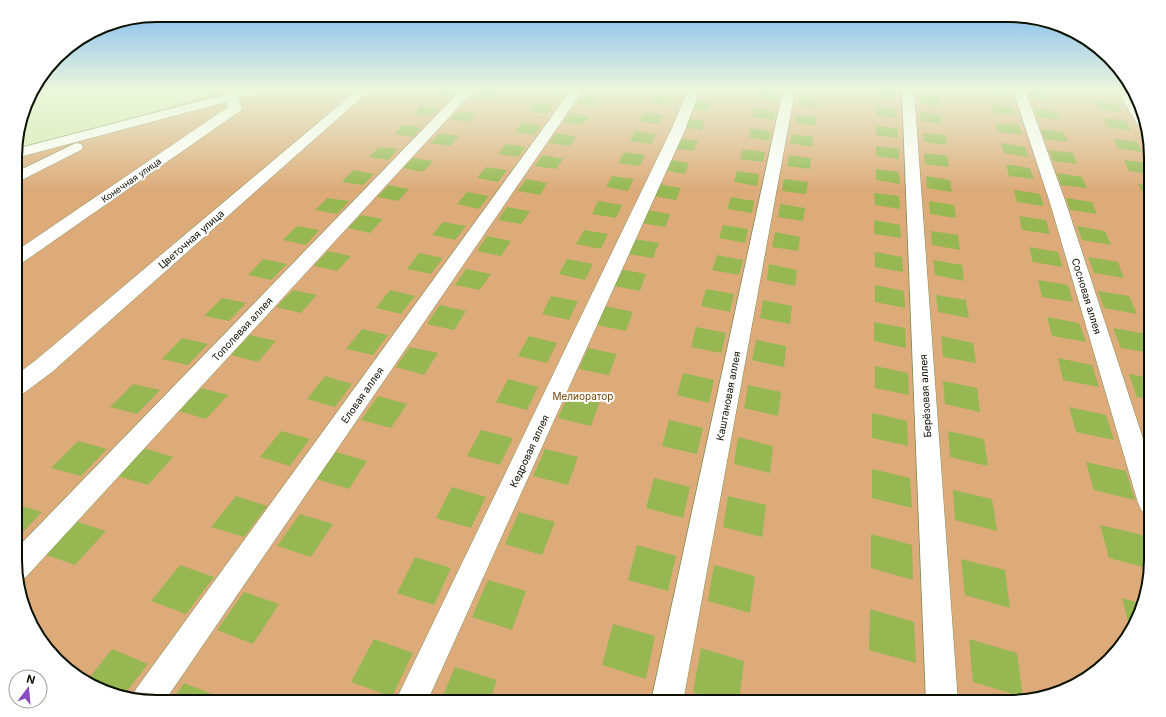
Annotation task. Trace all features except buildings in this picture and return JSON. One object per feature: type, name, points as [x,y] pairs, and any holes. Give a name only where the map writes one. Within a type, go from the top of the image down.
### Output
[{"type":"street","points":[[22,152],[131,123]]},
{"type":"street","name":"Конечная улица","points":[[22,255],[213,123]]},
{"type":"street","name":"Цветочная улица","points":[[22,382],[50,360],[325,123]]},
{"type":"street","name":"Тополевая аллея","points":[[22,562],[436,123]]},
{"type":"street","name":"Еловая аллея","points":[[151,695],[554,123]]},
{"type":"street","name":"Кедровая аллея","points":[[414,695],[681,123]]},
{"type":"street","name":"Каштановая аллея","points":[[668,695],[782,123]]},
{"type":"street","name":"Берёзовая аллея","points":[[910,123],[942,695]]},
{"type":"street","name":"Сосновая аллея","points":[[1031,123],[1058,202],[1144,480]]},
{"type":"street","points":[[22,175],[114,128]]},
{"type":"green space","name":"Мелиоратор","points":[[114,123],[1139,123],[1144,148],[1144,569],[1137,604],[1121,635],[1111,649],[1098,662],[1077,677],[1053,688],[1018,695],[157,695],[139,694],[113,688],[82,672],[61,656],[40,628],[32,612],[23,578],[22,150]]}]
